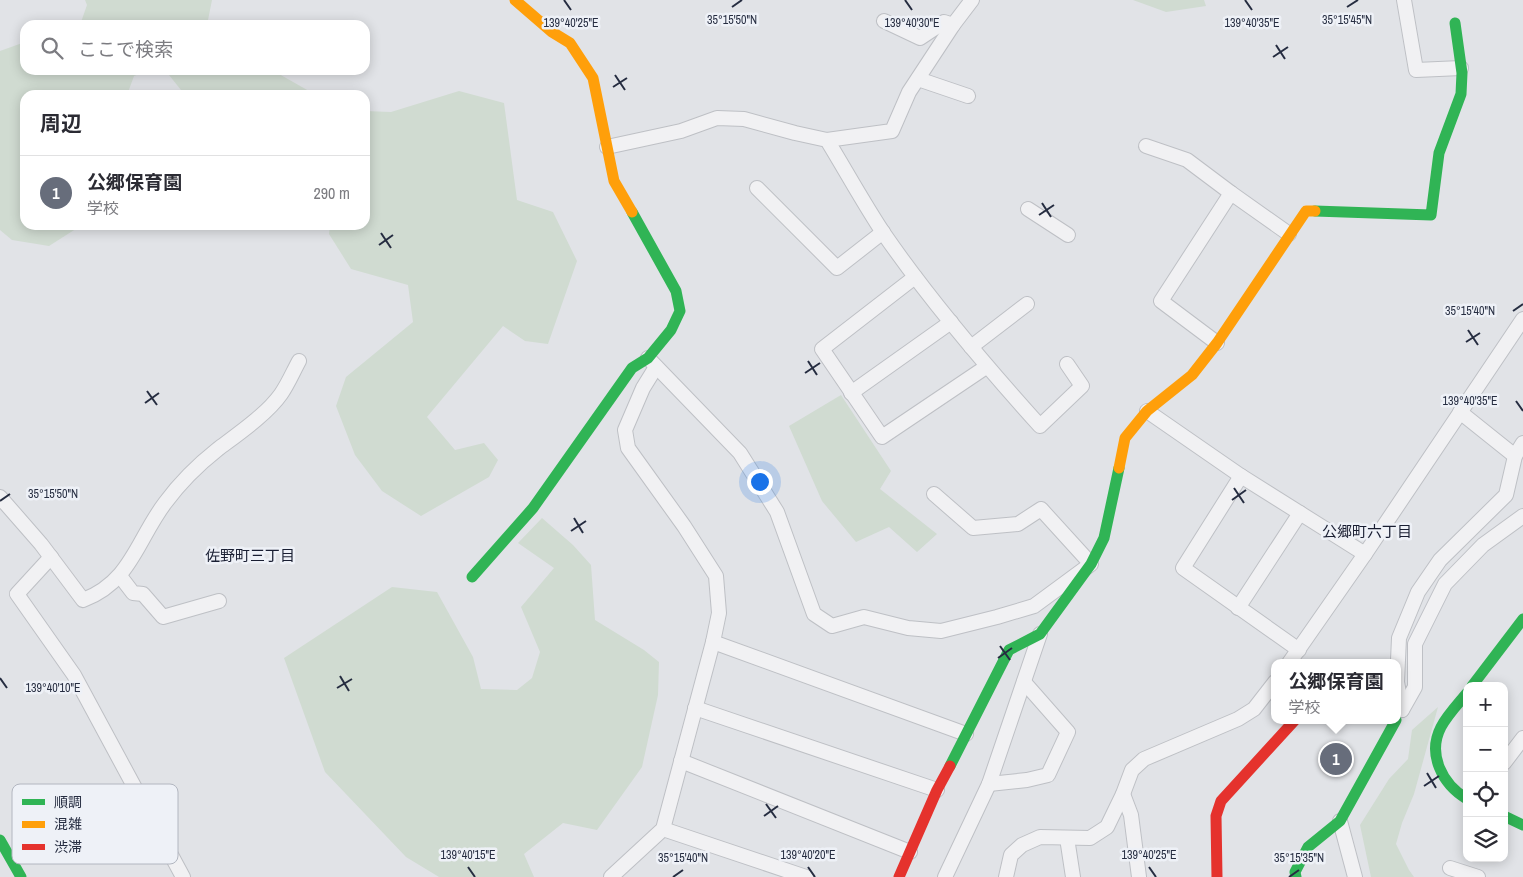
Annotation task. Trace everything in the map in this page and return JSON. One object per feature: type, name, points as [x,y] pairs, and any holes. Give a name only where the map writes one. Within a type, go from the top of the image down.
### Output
[{"type":"street","points":[[514,0],[552,32],[570,43],[593,78],[614,181],[676,292],[680,310],[652,363],[625,430],[628,448],[684,526],[716,576],[719,612],[663,829],[611,877]]},
{"type":"street","points":[[607,147],[681,131],[717,118],[744,119],[827,140],[892,131],[909,92],[953,25],[972,0]]},
{"type":"street","points":[[1404,0],[1416,70],[1462,68]]},
{"type":"street","points":[[884,21],[920,38],[944,22],[953,25]]},
{"type":"street","points":[[945,877],[989,784],[1040,634],[1091,564],[1104,538],[1125,438],[1147,411],[1192,374],[1217,343],[1288,234],[1306,211],[1432,215],[1439,153],[1461,94],[1462,68],[1455,23]]},
{"type":"street","points":[[918,79],[968,96]]},
{"type":"street","points":[[827,140],[883,232],[915,277],[986,367],[1040,426],[1082,386],[1068,364]]},
{"type":"street","points":[[1146,146],[1187,160],[1288,234]]},
{"type":"street","points":[[757,188],[837,268],[883,232]]},
{"type":"street","points":[[1217,343],[1161,302],[1231,193]]},
{"type":"street","points":[[1028,209],[1068,235]]},
{"type":"street","points":[[915,277],[822,349],[882,437],[986,367]]},
{"type":"street","points":[[971,348],[1027,304]]},
{"type":"street","points":[[1292,659],[1366,554],[1523,318]]},
{"type":"street","points":[[851,393],[951,322]]},
{"type":"street","points":[[0,497],[51,557],[83,600],[97,595],[120,576],[164,504],[196,468],[249,426],[280,395],[300,361]]},
{"type":"street","points":[[652,363],[740,453],[777,512],[814,614],[832,626],[864,617],[908,628],[941,631],[988,620],[1034,606],[1091,564]]},
{"type":"street","points":[[472,577],[532,508],[632,368],[652,363]]},
{"type":"street","points":[[1147,411],[1241,476],[1366,554]]},
{"type":"street","points":[[1460,412],[1516,456]]},
{"type":"street","points":[[1398,659],[1399,638],[1418,592],[1440,560],[1506,495],[1516,456],[1523,443]]},
{"type":"street","points":[[1241,476],[1183,568],[1299,650]]},
{"type":"street","points":[[934,494],[973,528],[1018,524],[1041,509],[1091,564]]},
{"type":"street","points":[[1238,608],[1300,513]]},
{"type":"street","points":[[1401,709],[1415,687],[1414,644],[1445,584],[1483,545],[1523,516]]},
{"type":"street","points":[[51,557],[17,594],[74,676],[133,784]]},
{"type":"street","points":[[120,576],[133,592],[144,594],[163,617],[219,601]]},
{"type":"street","points":[[1475,682],[1523,619]]},
{"type":"street","points":[[899,877],[937,790],[1009,650],[1040,634]]},
{"type":"street","points":[[712,642],[966,734]]},
{"type":"street","points":[[989,784],[1027,780],[1048,775],[1068,732],[1024,682]]},
{"type":"street","points":[[1006,877],[1011,855],[1022,845],[1040,837],[1090,838],[1107,828],[1132,770],[1144,759],[1238,719],[1254,709],[1271,687]]},
{"type":"street","points":[[1463,698],[1438,734],[1436,754],[1441,773],[1447,784],[1463,797]]},
{"type":"street","points":[[695,708],[937,790]]},
{"type":"street","points":[[1217,877],[1216,816],[1221,801],[1291,724]]},
{"type":"street","points":[[1296,877],[1295,872],[1308,847],[1340,821],[1393,724]]},
{"type":"street","points":[[1508,758],[1523,738]]},
{"type":"street","points":[[681,761],[910,852]]},
{"type":"street","points":[[1123,794],[1131,815],[1139,877]]},
{"type":"street","points":[[1506,817],[1523,825]]},
{"type":"street","points":[[1340,821],[1355,877]]},
{"type":"street","points":[[663,829],[806,877]]},
{"type":"street","points":[[1067,838],[1073,877]]},
{"type":"street","points":[[0,840],[12,861]]},
{"type":"street","points":[[14,864],[21,877]]},
{"type":"street","points":[[176,864],[183,877]]},
{"type":"street","points":[[1450,868],[1478,877]]},
{"type":"shaded area","points":[[85,0],[212,0],[208,20],[82,20],[87,5]]},
{"type":"shaded area","points":[[1133,0],[1204,0],[1206,6],[1166,12]]},
{"type":"shaded area","points":[[20,44],[20,75],[136,75],[134,76],[129,90],[20,90],[20,230],[74,230],[49,246],[12,240],[0,230],[0,51]]},
{"type":"shaded area","points":[[169,75],[281,75],[307,90],[181,90]]},
{"type":"shaded area","points":[[459,91],[504,103],[517,200],[553,212],[577,261],[548,344],[525,341],[503,326],[427,417],[455,450],[484,443],[498,460],[489,477],[421,516],[382,491],[355,455],[336,406],[346,377],[413,322],[408,285],[351,269],[329,234],[329,230],[370,230],[370,111],[391,112]]},
{"type":"shaded area","points":[[841,395],[891,471],[880,489],[937,534],[917,552],[889,527],[856,542],[822,501],[789,426]]},
{"type":"shaded area","points":[[542,518],[573,545],[591,565],[595,620],[644,650],[659,662],[658,695],[642,767],[597,830],[563,823],[524,854],[534,877],[439,877],[406,857],[325,772],[284,658],[392,587],[437,592],[473,657],[481,689],[517,690],[532,678],[540,652],[521,607],[554,568],[518,543]]},
{"type":"shaded area","points":[[1438,707],[1414,794],[1396,844],[1414,877],[1371,877],[1360,825],[1389,779],[1408,759],[1412,730]]},
{"type":"traffic: fast","points":[[1315,211],[1431,215],[1439,153],[1461,94],[1462,73],[1455,23]]},
{"type":"traffic: fast","points":[[472,577],[533,508],[632,368],[648,358],[671,330],[680,311],[676,291],[632,212]]},
{"type":"traffic: fast","points":[[950,766],[1009,650],[1040,634],[1091,564],[1104,538],[1119,468]]},
{"type":"traffic: fast","points":[[1475,682],[1523,619]]},
{"type":"traffic: fast","points":[[1463,698],[1441,727],[1437,737],[1436,748],[1436,758],[1444,777],[1463,796]]},
{"type":"traffic: fast","points":[[1296,877],[1295,872],[1308,847],[1340,821],[1394,724]]},
{"type":"traffic: fast","points":[[1506,817],[1523,825]]},
{"type":"traffic: fast","points":[[0,840],[12,861]]},
{"type":"traffic: fast","points":[[14,864],[21,877]]},
{"type":"traffic: slow","points":[[515,0],[552,32],[570,43],[593,78],[614,181],[632,212]]},
{"type":"traffic: slow","points":[[1119,468],[1125,438],[1147,411],[1192,375],[1217,343],[1306,211],[1315,211]]},
{"type":"traffic: jam","points":[[1217,877],[1216,816],[1221,801],[1291,724]]},
{"type":"traffic: jam","points":[[899,877],[937,790],[950,766]]},
{"type":"place","name":"公郷保育園","points":[[1336,759]]},
{"type":"district","name":"公郷町六丁目","points":[[1367,532]]},
{"type":"district","name":"佐野町三丁目","points":[[250,556]]}]
